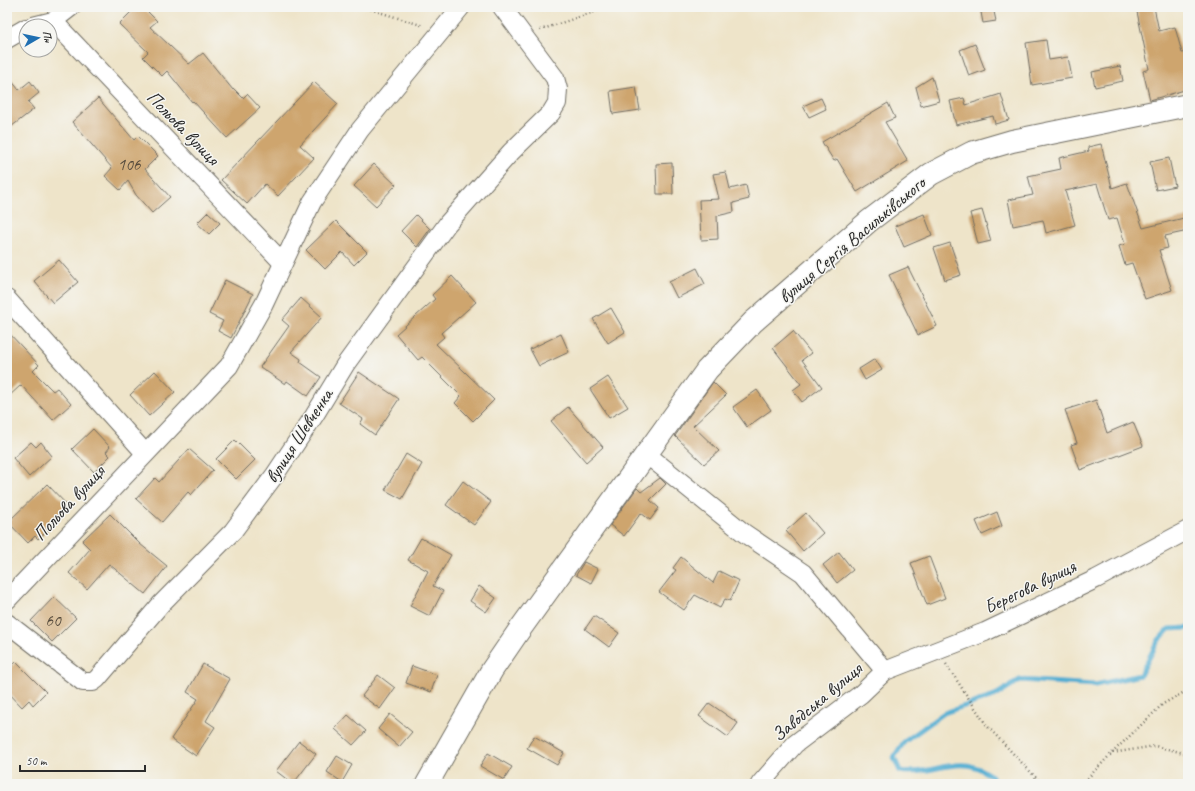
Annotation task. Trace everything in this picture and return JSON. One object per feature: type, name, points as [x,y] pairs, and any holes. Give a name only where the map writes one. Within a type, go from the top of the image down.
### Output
[{"type":"street","points":[[57,18],[71,7]]},
{"type":"street","name":"Польова вулиця","points":[[7,600],[229,366],[264,304],[312,202],[360,130],[461,7]]},
{"type":"street","name":"вулиця Шевченка","points":[[7,623],[83,682],[93,682],[161,604],[233,531],[274,476],[314,416],[345,365],[448,223],[551,113],[557,103],[558,90],[555,78],[524,34],[502,7]]},
{"type":"street","name":"Польова вулиця","points":[[58,26],[283,263]]},
{"type":"street","points":[[7,39],[18,33]]},
{"type":"street","name":"вулиця Сергія Васильківського","points":[[645,453],[707,370],[753,322],[869,221],[931,174],[971,153],[1012,141],[1188,105]]},
{"type":"street","points":[[7,299],[145,453]]},
{"type":"street","points":[[427,784],[492,670],[645,453],[744,533],[803,573],[885,671]]},
{"type":"street","name":"Берегова вулиця","points":[[885,671],[992,629],[1096,579],[1188,530]]},
{"type":"street","name":"Заводська вулиця","points":[[760,784],[795,744],[861,694],[885,671]]},
{"type":"path","points":[[363,7],[441,31]]},
{"type":"path","points":[[524,34],[609,7]]},
{"type":"path","points":[[937,650],[987,726],[1042,784]]},
{"type":"path","points":[[1082,784],[1163,704],[1188,690]]},
{"type":"path","points":[[1112,753],[1155,746],[1188,754]]},
{"type":"building","points":[[136,7],[143,7],[157,21],[150,27],[189,64],[203,53],[233,90],[234,89],[243,98],[247,94],[260,108],[227,138],[193,101],[192,102],[167,71],[162,76],[143,57],[148,52],[119,24]]},
{"type":"building","points":[[980,7],[993,7],[996,21],[983,23]]},
{"type":"building","points":[[1136,7],[1154,7],[1159,31],[1175,27],[1182,53],[1188,52],[1188,89],[1150,100],[1143,71],[1149,69]]},
{"type":"building","points":[[1046,40],[1049,60],[1068,57],[1072,78],[1032,85],[1026,43]]},
{"type":"building","points":[[975,44],[985,70],[969,76],[960,50]]},
{"type":"building","points":[[1120,66],[1123,81],[1095,87],[1092,72]]},
{"type":"building","points":[[7,75],[19,90],[30,81],[39,93],[28,102],[34,109],[7,130]]},
{"type":"building","points":[[932,77],[939,101],[921,106],[916,87]]},
{"type":"building","points":[[314,82],[338,104],[300,145],[314,158],[278,196],[265,184],[247,204],[221,180]]},
{"type":"building","points":[[636,87],[640,110],[613,114],[610,91]]},
{"type":"building","points":[[1001,94],[1009,120],[995,124],[993,116],[956,125],[950,101],[964,98],[966,105]]},
{"type":"building","points":[[98,98],[134,140],[138,136],[158,156],[145,169],[170,197],[152,213],[136,195],[128,181],[120,190],[105,176],[112,168],[72,122]]},
{"type":"building","points":[[821,98],[826,109],[809,117],[803,106]]},
{"type":"building","points":[[888,103],[895,118],[885,122],[908,161],[857,192],[837,159],[834,161],[822,142]]},
{"type":"building","points":[[1101,144],[1112,188],[1127,183],[1143,228],[1188,217],[1188,231],[1165,236],[1168,248],[1159,250],[1172,290],[1145,299],[1132,263],[1125,265],[1119,246],[1125,244],[1117,218],[1108,220],[1097,184],[1065,191],[1075,225],[1046,233],[1043,220],[1013,226],[1008,200],[1033,195],[1028,176],[1061,169],[1059,158],[1089,151],[1088,147]]},
{"type":"building","points":[[1169,158],[1175,186],[1156,190],[1150,162]]},
{"type":"building","points":[[672,163],[673,194],[657,194],[656,164]]},
{"type":"building","points":[[374,164],[396,185],[376,206],[354,186]]},
{"type":"building","points":[[726,172],[730,189],[746,185],[749,199],[733,203],[734,212],[717,216],[718,239],[701,240],[699,200],[719,199],[713,174]]},
{"type":"building","points":[[982,210],[991,241],[978,244],[970,213]]},
{"type":"building","points":[[208,212],[220,223],[209,234],[197,223]]},
{"type":"building","points":[[924,214],[932,235],[904,247],[895,226]]},
{"type":"building","points":[[416,215],[430,229],[417,247],[401,231]]},
{"type":"building","points":[[336,221],[367,252],[354,265],[342,252],[325,269],[306,250]]},
{"type":"building","points":[[950,243],[961,275],[945,280],[934,248]]},
{"type":"building","points":[[59,260],[78,282],[53,303],[34,281]]},
{"type":"building","points":[[908,267],[937,326],[918,335],[889,275]]},
{"type":"building","points":[[697,268],[705,284],[677,298],[669,282]]},
{"type":"building","points":[[452,276],[476,302],[441,333],[444,337],[436,344],[494,400],[473,421],[455,403],[461,396],[422,357],[418,360],[396,334],[435,299],[432,295]]},
{"type":"building","points":[[225,280],[253,294],[231,338],[218,331],[223,321],[209,314]]},
{"type":"building","points":[[301,298],[322,317],[291,352],[301,359],[300,362],[321,377],[308,396],[287,381],[285,384],[260,367],[289,326],[282,320]]},
{"type":"building","points":[[611,308],[625,332],[608,343],[593,319]]},
{"type":"building","points":[[7,331],[39,365],[33,371],[53,391],[57,388],[71,404],[53,420],[21,385],[7,398]]},
{"type":"building","points":[[793,331],[811,353],[802,360],[822,387],[802,402],[793,390],[801,384],[773,348]]},
{"type":"building","points":[[561,334],[569,352],[539,366],[530,349]]},
{"type":"building","points":[[875,359],[882,370],[865,380],[859,369]]},
{"type":"building","points":[[155,371],[175,392],[149,416],[130,395]]},
{"type":"building","points":[[359,372],[399,399],[375,435],[360,424],[363,419],[339,403]]},
{"type":"building","points":[[608,377],[628,407],[609,418],[590,389]]},
{"type":"building","points":[[713,382],[726,395],[693,426],[719,451],[704,464],[675,436]]},
{"type":"building","points":[[757,390],[771,410],[747,427],[733,407]]},
{"type":"building","points":[[1096,400],[1107,433],[1133,422],[1143,446],[1080,470],[1071,445],[1077,443],[1065,410]]},
{"type":"building","points":[[568,407],[603,447],[586,462],[551,421]]},
{"type":"building","points":[[93,429],[110,447],[106,452],[110,456],[94,472],[72,449]]},
{"type":"building","points":[[235,440],[255,460],[236,479],[216,459]]},
{"type":"building","points":[[31,442],[36,447],[41,442],[52,456],[29,477],[13,458]]},
{"type":"building","points":[[189,449],[213,470],[191,495],[188,492],[162,522],[136,499],[155,478],[159,482]]},
{"type":"building","points":[[406,454],[422,464],[402,499],[385,490]]},
{"type":"building","points":[[660,478],[666,484],[650,500],[659,508],[650,520],[641,513],[624,536],[610,525],[637,488],[641,492]]},
{"type":"building","points":[[463,481],[491,502],[474,525],[446,505]]},
{"type":"building","points":[[47,484],[67,505],[51,522],[54,525],[38,539],[35,536],[28,543],[8,522]]},
{"type":"building","points":[[997,512],[1002,526],[982,535],[976,521]]},
{"type":"building","points":[[806,513],[823,533],[803,551],[786,531]]},
{"type":"building","points":[[110,514],[140,544],[167,566],[145,594],[109,564],[87,589],[69,573],[90,549],[82,541]]},
{"type":"building","points":[[421,538],[451,555],[433,586],[443,591],[430,616],[410,606],[428,571],[408,560]]},
{"type":"building","points":[[839,552],[853,570],[837,583],[823,565]]},
{"type":"building","points":[[929,556],[945,598],[927,605],[911,563]]},
{"type":"building","points":[[681,557],[713,583],[719,571],[739,581],[730,601],[725,599],[720,608],[695,595],[684,610],[659,592],[676,570],[673,568]]},
{"type":"building","points":[[584,562],[598,569],[591,583],[576,575]]},
{"type":"building","points":[[479,586],[496,598],[486,612],[470,601]]},
{"type":"building","points":[[54,597],[76,618],[52,642],[31,621]]},
{"type":"building","points":[[594,616],[619,633],[609,647],[585,629]]},
{"type":"building","points":[[16,662],[46,692],[33,705],[29,700],[22,707],[7,691],[7,671]]},
{"type":"building","points":[[203,664],[230,679],[206,721],[215,727],[196,756],[171,739],[198,699],[187,692]]},
{"type":"building","points":[[412,666],[437,675],[431,692],[406,683]]},
{"type":"building","points":[[378,675],[395,688],[380,709],[362,696]]},
{"type":"building","points":[[709,703],[738,723],[728,737],[699,716]]},
{"type":"building","points":[[390,714],[412,732],[399,747],[378,729]]},
{"type":"building","points":[[348,715],[366,731],[353,745],[335,729]]},
{"type":"building","points":[[534,736],[564,753],[557,765],[527,748]]},
{"type":"building","points":[[299,741],[316,754],[293,784],[276,771]]},
{"type":"building","points":[[488,753],[512,767],[504,780],[480,766]]},
{"type":"building","points":[[337,756],[352,765],[342,782],[327,772]]},
{"type":"waterway","points":[[994,784],[992,776],[977,768],[966,765],[948,766],[909,772],[900,771],[894,757],[904,742],[944,713],[994,696],[1020,680],[1095,685],[1140,675],[1158,641],[1169,629],[1188,628]]}]
